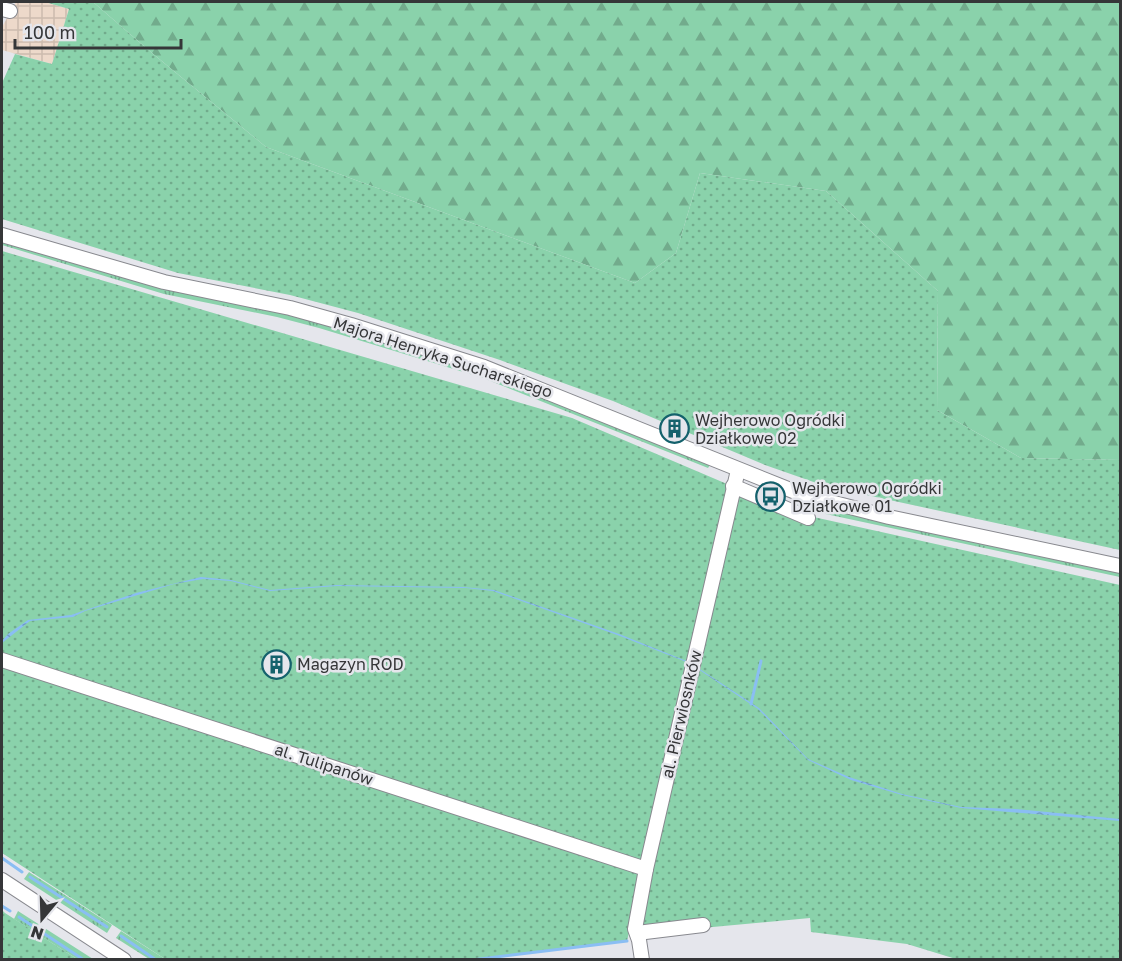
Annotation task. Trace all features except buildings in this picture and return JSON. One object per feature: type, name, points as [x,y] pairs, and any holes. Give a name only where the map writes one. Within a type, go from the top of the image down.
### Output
[{"type":"street","name":"Majora Henryka Sucharskiego","points":[[2,235],[164,282],[290,308],[473,364],[562,397],[780,488],[830,503],[1120,566]]},
{"type":"street","name":"al. Pierwiosnków","points":[[642,960],[635,929],[646,869],[738,470]]},
{"type":"street","points":[[733,487],[808,518]]},
{"type":"street","name":"al. Tulipanów","points":[[2,660],[646,869]]},
{"type":"street","points":[[2,880],[124,960]]},
{"type":"street","points":[[638,936],[703,925]]},
{"type":"shaded area","points":[[16,2],[45,2],[69,9],[52,64],[2,50],[2,27]]},
{"type":"green space","points":[[45,2],[93,2],[266,147],[635,283],[676,253],[700,173],[826,191],[938,291],[937,410],[1021,458],[1120,460],[1120,550],[825,486],[765,465],[613,401],[500,360],[358,313],[290,295],[178,273],[2,219],[2,83],[15,54],[52,64],[69,9]]},
{"type":"green space","points":[[93,2],[1120,2],[1120,460],[1021,458],[937,410],[938,291],[826,191],[700,173],[676,253],[635,283],[266,147]]},
{"type":"green space","points":[[2,240],[164,288],[276,311],[481,373],[710,465],[708,468],[483,378],[319,328],[164,294],[2,245]]},
{"type":"green space","points":[[2,251],[572,418],[727,484],[728,488],[627,941],[466,960],[165,959],[2,853]]},
{"type":"green space","points":[[737,492],[809,516],[1120,585],[1120,959],[956,959],[907,944],[811,932],[810,918],[702,928],[639,928]]},
{"type":"green space","points":[[795,504],[815,505],[1120,572],[1120,577],[807,510]]},
{"type":"green space","points":[[29,872],[112,925],[107,933],[24,879]]},
{"type":"green space","points":[[2,910],[5,913],[77,959],[2,959]]},
{"type":"green space","points":[[18,911],[93,959],[77,959],[14,919]]},
{"type":"green space","points":[[121,931],[165,959],[149,959],[116,938]]},
{"type":"water","points":[[201,577],[231,580],[270,590],[337,585],[463,587],[494,590],[619,634],[689,662],[759,708],[808,759],[849,777],[902,794],[961,807],[1015,809],[1120,819],[1120,821],[961,808],[902,795],[851,780],[808,760],[758,709],[689,663],[493,591],[466,588],[337,586],[270,591],[231,581],[203,579],[174,584],[85,611],[73,617],[30,621],[2,643],[8,634],[28,620],[71,615],[136,593]]},
{"type":"waterway","points":[[751,704],[761,661]]},
{"type":"waterway","points":[[2,858],[22,872]]},
{"type":"waterway","points":[[30,877],[107,927]]},
{"type":"waterway","points":[[2,906],[10,911]]},
{"type":"waterway","points":[[19,917],[84,960]]},
{"type":"waterway","points":[[121,936],[156,960]]},
{"type":"waterway","points":[[472,960],[627,941]]},
{"type":"place","name":"Wejherowo Ogródki Działkowe 02","points":[[674,429]]},
{"type":"place","name":"Wejherowo Ogródki Działkowe 01","points":[[771,497]]},
{"type":"place","name":"Magazyn ROD","points":[[276,664]]}]
